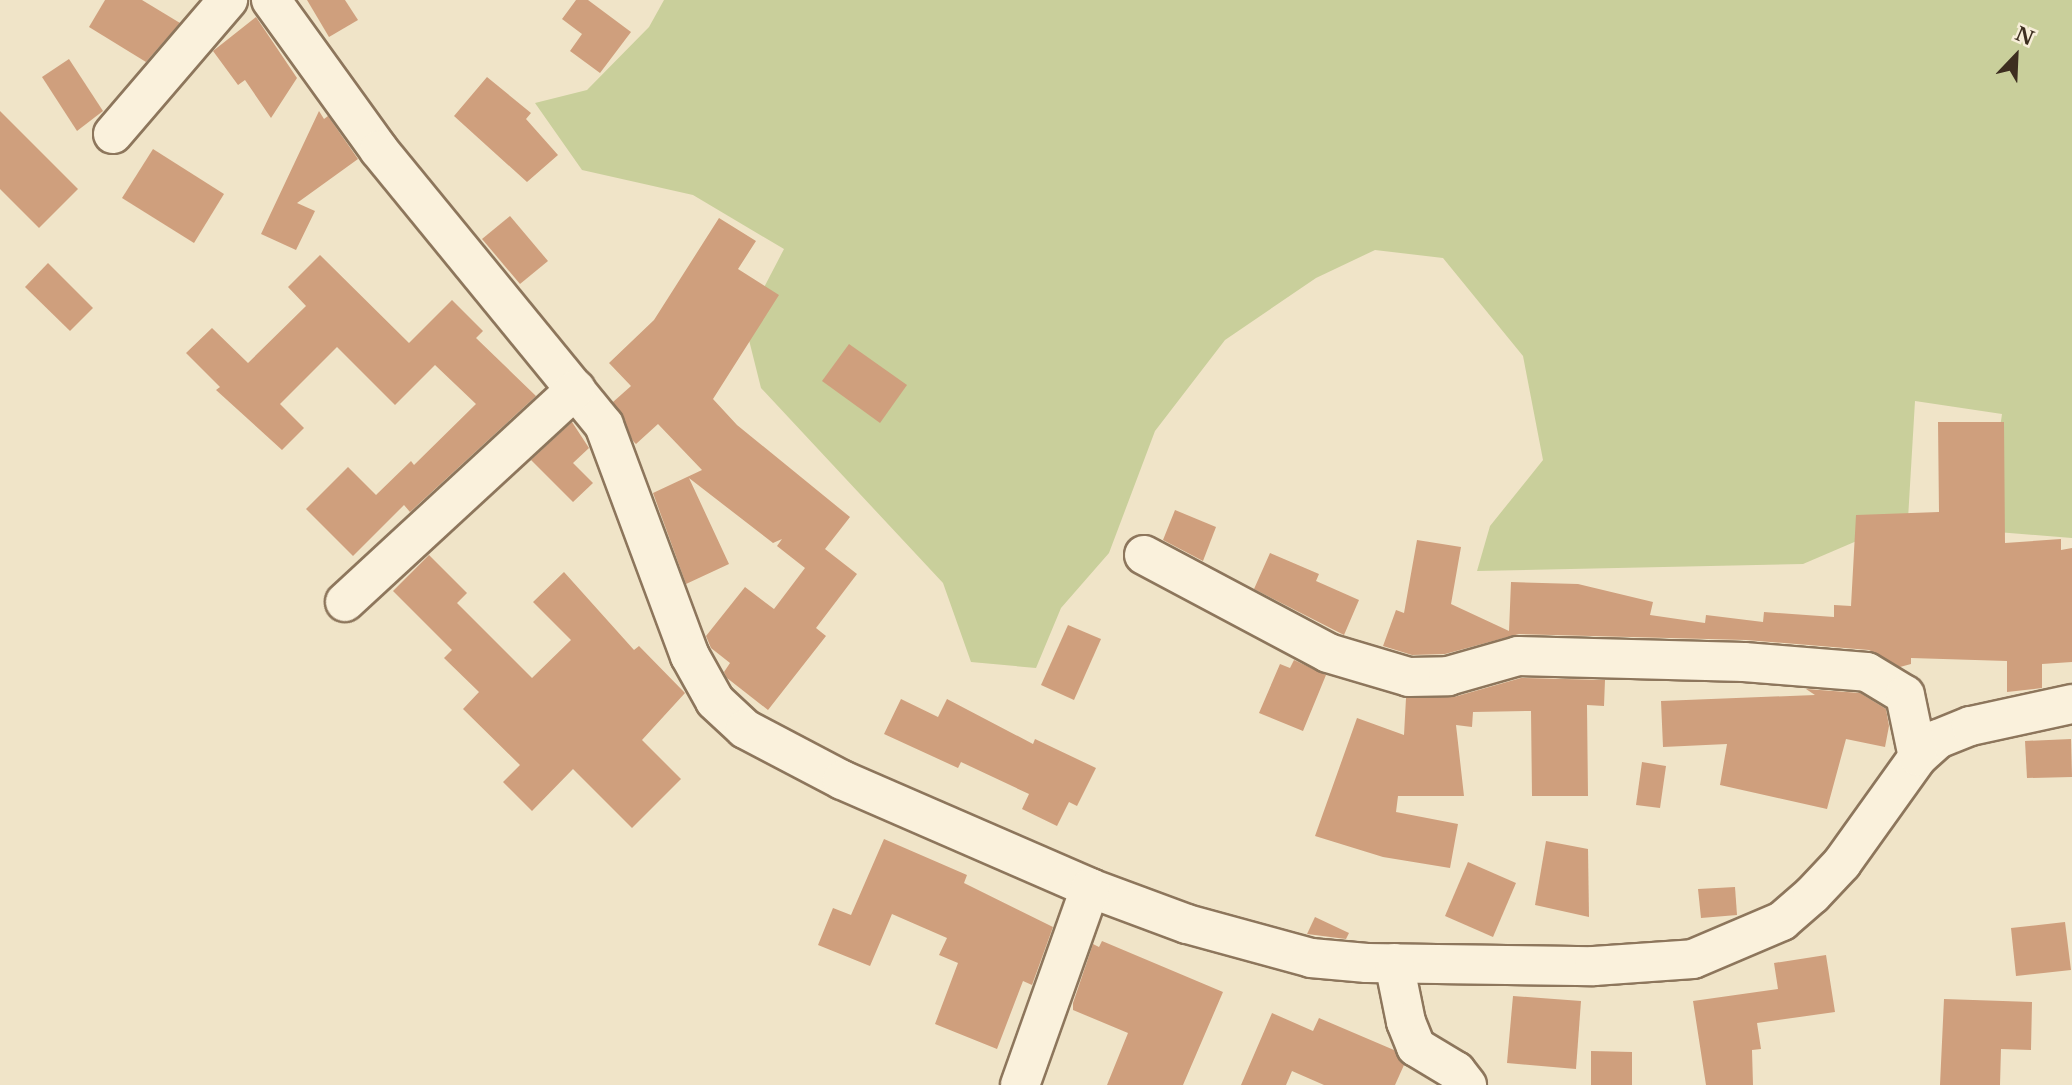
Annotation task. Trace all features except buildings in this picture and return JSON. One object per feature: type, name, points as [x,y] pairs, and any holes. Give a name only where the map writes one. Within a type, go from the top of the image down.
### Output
[{"type":"street","points":[[113,134],[228,0]]},
{"type":"street","points":[[271,0],[379,150],[576,389],[611,441],[690,656],[705,685],[730,717],[842,780],[1090,888],[1258,946],[1311,958],[1394,963],[1645,965],[1693,959],[1740,942],[1782,921],[1812,895],[1842,863],[1918,757],[1948,733],[2072,704]]},
{"type":"street","points":[[345,602],[576,389]]},
{"type":"street","points":[[1144,555],[1328,653],[1382,673],[1448,676],[1518,656],[1756,663],[1867,672],[1905,695],[1918,757]]},
{"type":"street","points":[[1020,1085],[1090,888]]},
{"type":"street","points":[[1394,963],[1406,1022],[1416,1047],[1456,1071],[1467,1085]]},
{"type":"green space","points":[[664,0],[2072,0],[2072,538],[1985,531],[2002,414],[1915,401],[1908,519],[1803,564],[1477,571],[1490,526],[1543,460],[1523,356],[1443,258],[1375,250],[1316,278],[1225,340],[1155,431],[1109,553],[1061,608],[1036,668],[971,662],[943,583],[761,388],[745,324],[784,249],[693,195],[582,170],[535,103],[587,90],[649,27]]}]
